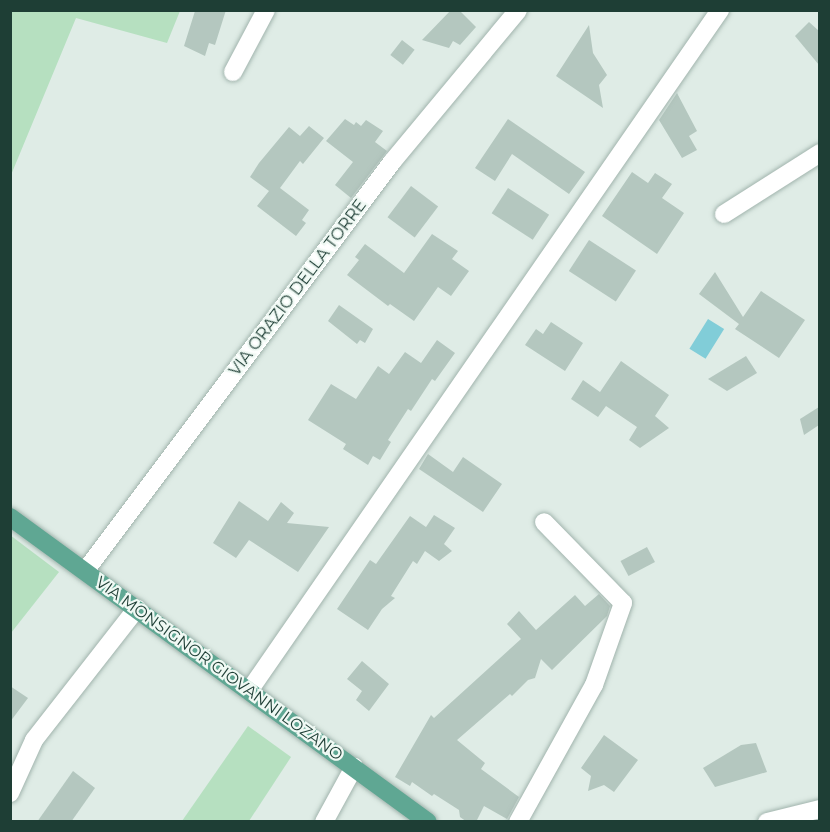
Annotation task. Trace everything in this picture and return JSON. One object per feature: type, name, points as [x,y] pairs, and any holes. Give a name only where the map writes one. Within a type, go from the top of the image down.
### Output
[{"type":"main road","name":"VIA MONSIGNOR GIOVANNI LOZANO","points":[[10,517],[86,570],[428,822]]},
{"type":"street","points":[[233,72],[266,10]]},
{"type":"street","name":"VIA ORAZIO DELLA TORRE","points":[[86,570],[392,162],[518,10]]},
{"type":"street","points":[[249,691],[720,10]]},
{"type":"street","points":[[724,214],[819,153]]},
{"type":"street","points":[[518,822],[594,686],[623,603],[544,522]]},
{"type":"street","points":[[10,793],[34,740],[137,608]]},
{"type":"street","points":[[324,822],[354,767]]},
{"type":"street","points":[[767,822],[819,809]]},
{"type":"green space","points":[[11,10],[180,11],[167,43],[76,18],[11,175]]},
{"type":"green space","points":[[10,535],[59,572],[11,633],[10,633]]},
{"type":"green space","points":[[248,726],[291,757],[249,821],[182,821]]},
{"type":"water","points":[[708,319],[724,329],[706,359],[689,349]]},
{"type":"building","points":[[226,10],[215,45],[209,43],[205,56],[184,46],[195,11]]},
{"type":"building","points":[[451,10],[459,10],[476,27],[460,45],[453,41],[449,48],[422,40]]},
{"type":"building","points":[[809,22],[819,31],[819,65],[795,36]]},
{"type":"building","points":[[589,25],[593,53],[607,75],[599,85],[603,108],[556,76]]},
{"type":"building","points":[[402,40],[415,50],[403,65],[390,55]]},
{"type":"building","points":[[677,93],[697,131],[689,136],[697,150],[682,158],[659,120]]},
{"type":"building","points":[[345,119],[354,125],[356,122],[361,126],[366,120],[383,131],[375,142],[387,151],[351,198],[335,185],[353,162],[326,141]]},
{"type":"building","points":[[508,119],[585,172],[569,194],[512,154],[495,181],[475,168]]},
{"type":"building","points":[[309,126],[324,138],[303,164],[300,161],[280,188],[309,210],[302,220],[306,223],[296,236],[257,206],[269,191],[250,177],[289,127],[300,136]]},
{"type":"building","points":[[632,172],[648,183],[655,173],[672,184],[662,198],[684,213],[657,254],[602,216]]},
{"type":"building","points":[[411,186],[438,206],[415,238],[388,217]]},
{"type":"building","points":[[508,188],[549,215],[533,240],[492,213]]},
{"type":"building","points":[[432,234],[458,251],[452,259],[469,271],[451,296],[438,287],[414,321],[390,304],[388,306],[347,275],[359,260],[355,257],[365,244],[404,273]]},
{"type":"building","points":[[589,240],[636,270],[616,302],[569,271]]},
{"type":"building","points":[[715,272],[743,317],[761,291],[805,320],[779,358],[735,329],[739,324],[699,294]]},
{"type":"building","points":[[339,305],[373,329],[365,343],[360,340],[357,344],[328,321]]},
{"type":"building","points":[[551,322],[583,343],[565,371],[525,345],[536,329],[543,334]]},
{"type":"building","points":[[437,340],[455,353],[435,381],[432,379],[411,411],[408,409],[388,440],[391,442],[380,460],[373,456],[368,465],[343,449],[346,444],[308,420],[331,384],[356,399],[378,366],[389,374],[405,352],[421,363]]},
{"type":"building","points":[[746,356],[757,373],[727,391],[708,379]]},
{"type":"building","points":[[621,361],[669,395],[655,416],[669,428],[640,448],[629,440],[637,427],[606,406],[598,417],[571,399],[583,380],[600,392]]},
{"type":"building","points":[[819,407],[819,425],[804,435],[800,419]]},
{"type":"building","points":[[428,454],[453,472],[463,457],[502,484],[483,512],[419,469]]},
{"type":"building","points":[[239,501],[268,521],[281,502],[294,513],[287,523],[329,527],[298,572],[249,540],[236,558],[213,543]]},
{"type":"building","points":[[434,515],[455,528],[444,544],[452,551],[439,561],[425,551],[417,564],[413,561],[391,596],[395,598],[382,609],[368,630],[337,609],[370,560],[376,564],[410,516],[426,527]]},
{"type":"building","points":[[647,547],[655,562],[628,576],[621,561]]},
{"type":"building","points":[[599,594],[610,606],[607,616],[552,670],[541,659],[535,678],[528,680],[512,696],[510,694],[457,740],[485,763],[481,769],[519,797],[507,819],[484,806],[476,822],[467,822],[460,817],[459,810],[434,794],[432,796],[412,782],[410,786],[395,777],[431,715],[434,718],[521,639],[507,624],[519,611],[536,630],[575,595],[585,606]]},
{"type":"building","points":[[362,661],[389,684],[369,711],[356,700],[362,691],[347,679]]},
{"type":"building","points":[[10,686],[28,698],[10,722]]},
{"type":"building","points":[[604,735],[638,760],[614,792],[604,785],[588,791],[591,776],[581,768]]},
{"type":"building","points":[[756,743],[767,772],[715,787],[703,768],[741,745]]},
{"type":"building","points":[[73,771],[95,788],[71,822],[37,822]]}]
